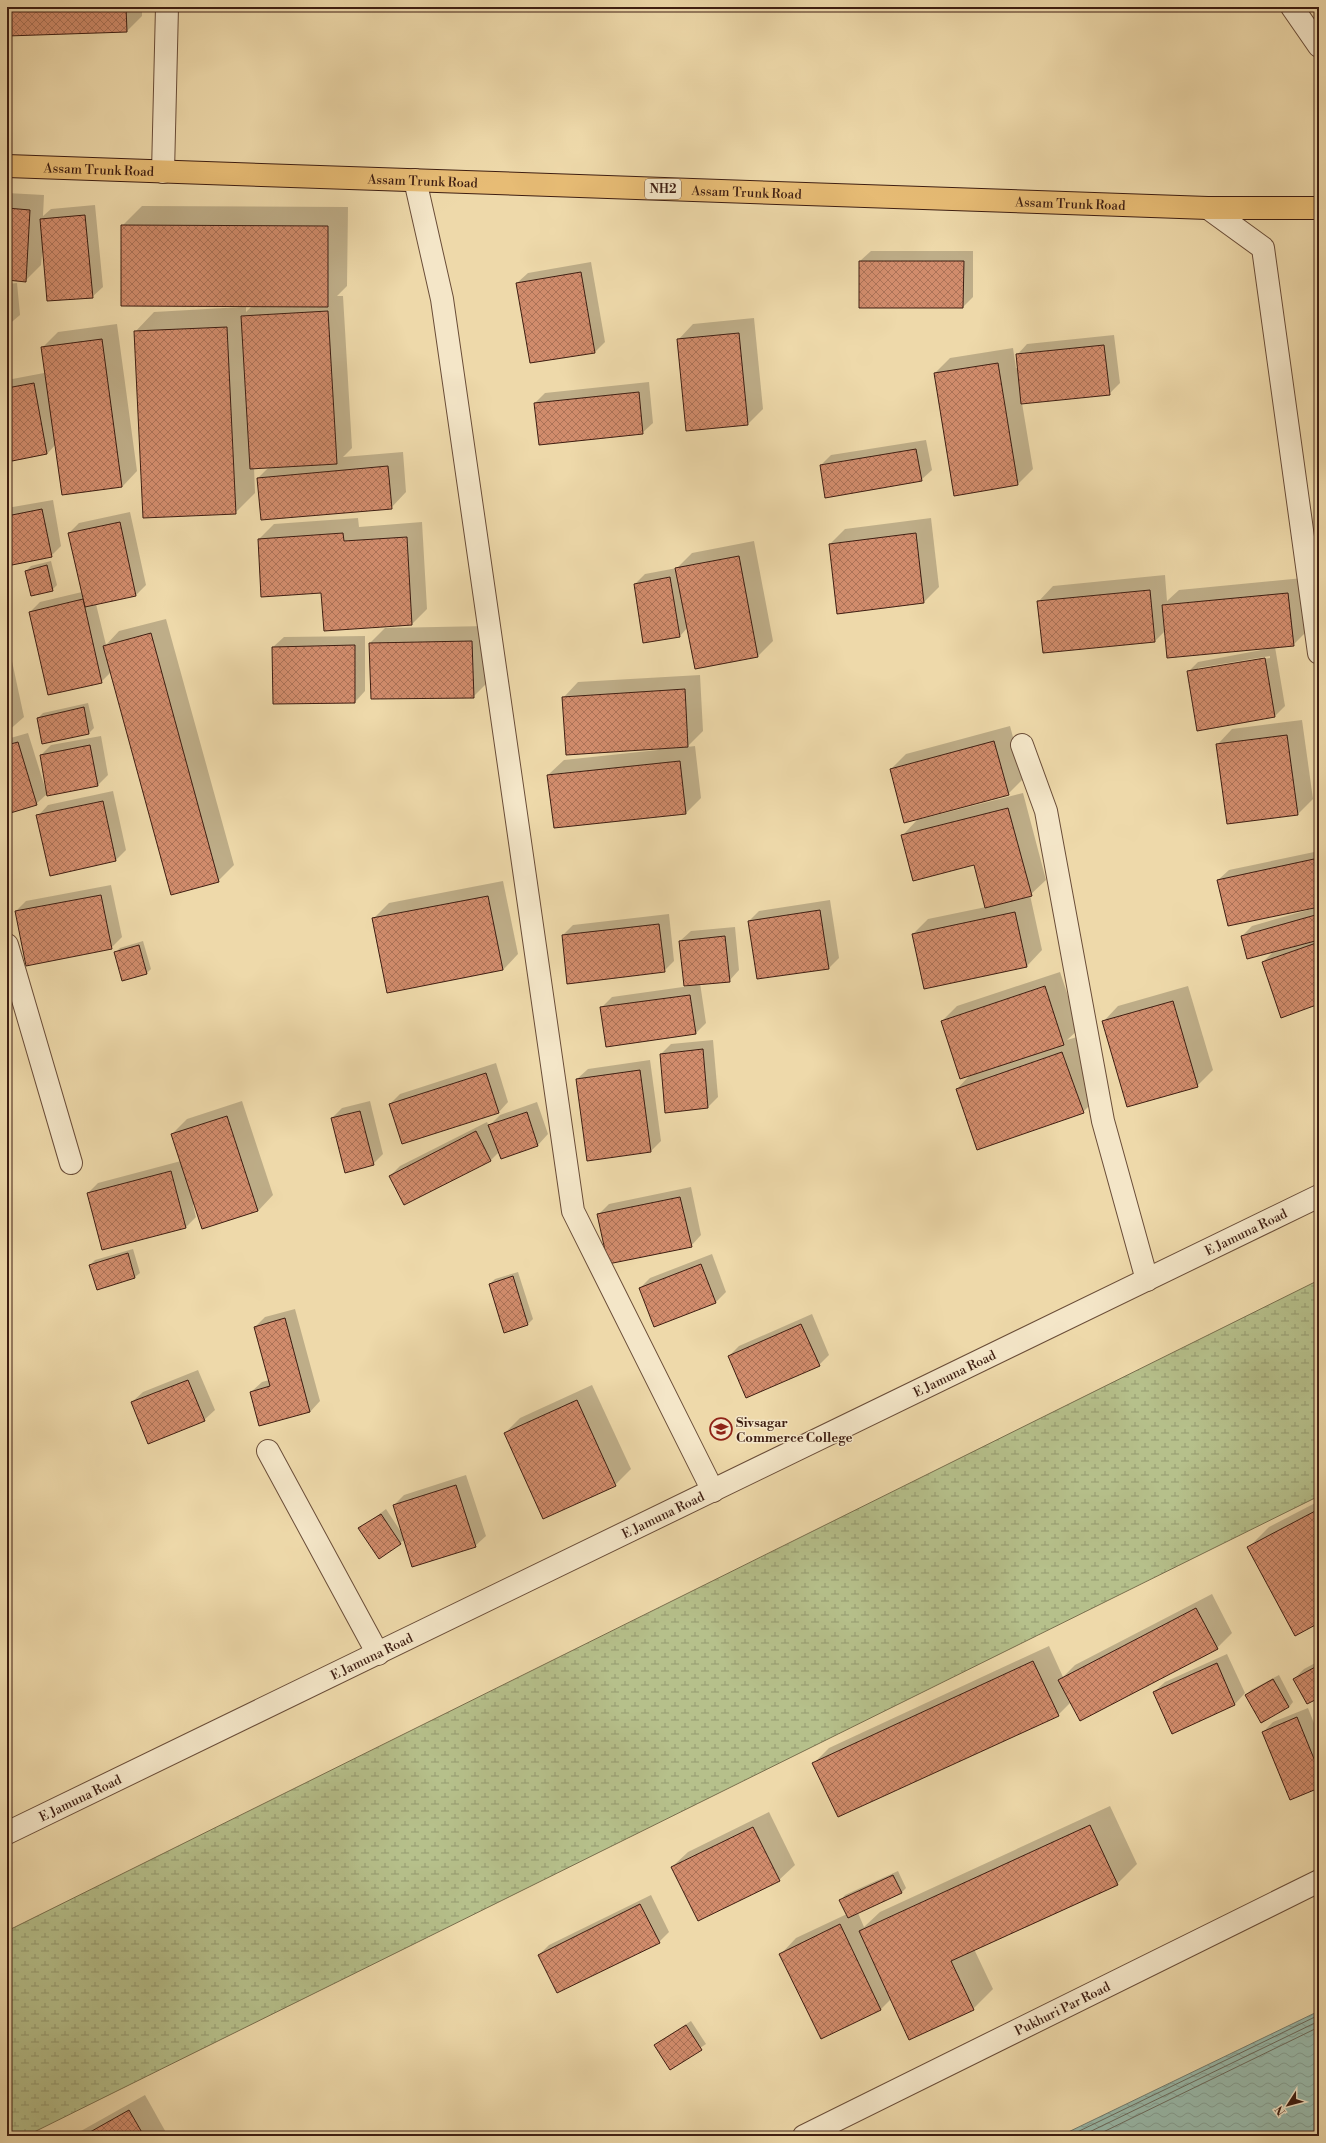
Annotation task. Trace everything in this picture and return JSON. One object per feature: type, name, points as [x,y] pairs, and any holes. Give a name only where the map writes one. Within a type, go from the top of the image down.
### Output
[{"type":"highway","name":"Assam Trunk Road","points":[[7,166],[1208,208],[1319,208]]},
{"type":"street","points":[[163,172],[167,7]]},
{"type":"street","points":[[1292,7],[1319,46]]},
{"type":"street","points":[[415,180],[442,299],[573,1211],[713,1491]]},
{"type":"street","points":[[1208,208],[1262,248],[1319,653]]},
{"type":"street","points":[[1022,745],[1046,811],[1103,1121],[1147,1280]]},
{"type":"street","points":[[7,945],[71,1163]]},
{"type":"street","name":"E Jamuna Road","points":[[7,1833],[1319,1196]]},
{"type":"street","points":[[268,1451],[378,1654]]},
{"type":"street","name":"Pukhuri Par Road","points":[[804,2136],[1319,1881]]},
{"type":"green space","points":[[1319,1280],[1319,1496],[26,2136],[7,2136],[7,1931]]},
{"type":"water","points":[[1319,2011],[1319,2136],[1060,2136]]},
{"type":"building","points":[[7,7],[126,7],[127,32],[7,36]]},
{"type":"building","points":[[7,208],[30,210],[26,282],[7,280]]},
{"type":"building","points":[[85,215],[93,298],[47,301],[40,219]]},
{"type":"building","points":[[121,225],[328,226],[328,307],[121,306]]},
{"type":"building","points":[[859,261],[964,261],[963,308],[859,308]]},
{"type":"building","points":[[581,272],[595,353],[530,363],[516,283]]},
{"type":"building","points":[[7,293],[10,326],[7,327]]},
{"type":"building","points":[[328,311],[337,464],[250,469],[241,316]]},
{"type":"building","points":[[227,327],[236,514],[143,518],[134,331]]},
{"type":"building","points":[[739,333],[748,425],[686,431],[677,339]]},
{"type":"building","points":[[102,339],[122,487],[62,495],[41,347]]},
{"type":"building","points":[[1104,345],[1110,395],[1021,404],[1016,354]]},
{"type":"building","points":[[998,363],[1018,485],[954,496],[934,373]]},
{"type":"building","points":[[34,383],[47,454],[7,462],[7,388]]},
{"type":"building","points":[[639,392],[643,434],[539,445],[534,403]]},
{"type":"building","points":[[916,449],[922,481],[825,498],[820,465]]},
{"type":"building","points":[[388,466],[392,509],[261,520],[257,478]]},
{"type":"building","points":[[42,509],[52,557],[7,566],[7,516]]},
{"type":"building","points":[[120,522],[136,596],[85,607],[68,533]]},
{"type":"building","points":[[343,533],[344,541],[407,537],[412,625],[324,631],[321,593],[261,597],[258,539]]},
{"type":"building","points":[[916,533],[924,603],[837,614],[829,544]]},
{"type":"building","points":[[739,556],[758,657],[695,669],[675,568]]},
{"type":"building","points":[[47,565],[53,591],[31,596],[25,571]]},
{"type":"building","points":[[670,577],[680,637],[643,643],[634,584]]},
{"type":"building","points":[[1150,590],[1155,642],[1043,653],[1037,601]]},
{"type":"building","points":[[1288,593],[1294,646],[1167,658],[1162,605]]},
{"type":"building","points":[[83,599],[102,683],[48,695],[29,612]]},
{"type":"building","points":[[151,633],[219,882],[171,895],[103,646]]},
{"type":"building","points":[[472,641],[474,698],[371,699],[369,643]]},
{"type":"building","points":[[355,645],[355,703],[273,704],[272,647]]},
{"type":"building","points":[[1265,658],[1275,717],[1197,731],[1187,671]]},
{"type":"building","points":[[685,689],[688,747],[566,755],[562,697]]},
{"type":"building","points":[[84,707],[89,734],[42,744],[37,718]]},
{"type":"building","points":[[1287,735],[1298,815],[1227,824],[1216,744]]},
{"type":"building","points":[[994,741],[1009,795],[904,823],[890,769]]},
{"type":"building","points":[[18,742],[37,805],[7,814],[7,745]]},
{"type":"building","points":[[90,745],[98,786],[47,796],[40,755]]},
{"type":"building","points":[[680,761],[686,814],[554,828],[547,775]]},
{"type":"building","points":[[103,801],[116,861],[50,876],[36,815]]},
{"type":"building","points":[[1008,808],[1032,896],[985,908],[974,865],[913,881],[901,835]]},
{"type":"building","points":[[1314,859],[1319,884],[1319,907],[1228,926],[1217,880]]},
{"type":"building","points":[[101,895],[112,949],[26,966],[15,911]]},
{"type":"building","points":[[488,896],[503,970],[387,993],[372,918]]},
{"type":"building","points":[[820,910],[829,969],[757,979],[748,921]]},
{"type":"building","points":[[1015,912],[1027,967],[924,989],[912,934]]},
{"type":"building","points":[[1319,914],[1319,940],[1247,959],[1241,936]]},
{"type":"building","points":[[659,924],[665,972],[567,984],[562,935]]},
{"type":"building","points":[[725,936],[730,982],[684,986],[679,941]]},
{"type":"building","points":[[1319,942],[1319,1004],[1281,1018],[1262,962]]},
{"type":"building","points":[[139,945],[147,974],[122,981],[114,952]]},
{"type":"building","points":[[1045,986],[1064,1045],[960,1079],[941,1021]]},
{"type":"building","points":[[690,995],[696,1034],[606,1047],[600,1007]]},
{"type":"building","points":[[1173,1001],[1198,1087],[1127,1107],[1102,1021]]},
{"type":"building","points":[[703,1049],[708,1108],[665,1113],[660,1054]]},
{"type":"building","points":[[1062,1052],[1084,1113],[977,1150],[956,1089]]},
{"type":"building","points":[[640,1070],[651,1152],[587,1161],[576,1079]]},
{"type":"building","points":[[486,1073],[499,1113],[402,1144],[389,1104]]},
{"type":"building","points":[[360,1111],[374,1165],[345,1173],[331,1118]]},
{"type":"building","points":[[527,1112],[538,1146],[501,1159],[488,1125]]},
{"type":"building","points":[[227,1116],[258,1211],[202,1229],[171,1134]]},
{"type":"building","points":[[476,1131],[491,1161],[404,1205],[389,1176]]},
{"type":"building","points":[[171,1171],[186,1228],[102,1250],[87,1193]]},
{"type":"building","points":[[680,1197],[692,1247],[608,1264],[597,1214]]},
{"type":"building","points":[[128,1253],[135,1278],[97,1290],[89,1265]]},
{"type":"building","points":[[701,1264],[716,1303],[654,1327],[639,1288]]},
{"type":"building","points":[[513,1276],[528,1325],[504,1333],[489,1284]]},
{"type":"building","points":[[285,1318],[310,1412],[259,1426],[250,1392],[270,1386],[254,1327]]},
{"type":"building","points":[[801,1324],[820,1366],[746,1398],[728,1356]]},
{"type":"building","points":[[188,1380],[205,1421],[148,1444],[131,1402]]},
{"type":"building","points":[[577,1400],[616,1486],[543,1519],[504,1433]]},
{"type":"building","points":[[456,1485],[476,1547],[412,1567],[393,1505]]},
{"type":"building","points":[[1319,1509],[1319,1623],[1295,1636],[1247,1547]]},
{"type":"building","points":[[381,1514],[401,1544],[379,1559],[358,1528]]},
{"type":"building","points":[[1196,1608],[1218,1649],[1080,1721],[1058,1680]]},
{"type":"building","points":[[1033,1661],[1059,1716],[838,1817],[812,1763]]},
{"type":"building","points":[[1217,1663],[1235,1705],[1172,1734],[1153,1692]]},
{"type":"building","points":[[1319,1665],[1319,1698],[1307,1704],[1293,1679]]},
{"type":"building","points":[[1273,1679],[1289,1707],[1261,1723],[1245,1695]]},
{"type":"building","points":[[1297,1717],[1319,1771],[1319,1788],[1290,1800],[1262,1732]]},
{"type":"building","points":[[1090,1825],[1118,1885],[951,1961],[974,2010],[909,2040],[859,1931]]},
{"type":"building","points":[[753,1827],[780,1881],[698,1921],[671,1867]]},
{"type":"building","points":[[893,1875],[902,1893],[848,1918],[839,1900]]},
{"type":"building","points":[[640,1904],[660,1943],[557,1993],[538,1955]]},
{"type":"building","points":[[840,1924],[881,2010],[821,2039],[779,1954]]},
{"type":"building","points":[[686,2025],[702,2050],[670,2070],[654,2045]]},
{"type":"building","points":[[129,2110],[144,2136],[83,2136]]},
{"type":"place","name":"Sivsagar Commerce College","points":[[721,1429]]}]
